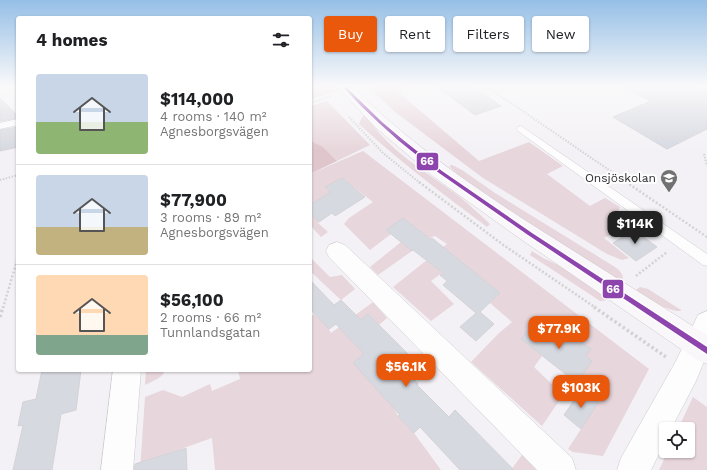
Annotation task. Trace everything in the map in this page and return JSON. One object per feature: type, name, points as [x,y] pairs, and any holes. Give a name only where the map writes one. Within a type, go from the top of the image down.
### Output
[{"type":"street","points":[[365,108],[389,132],[438,171],[534,237],[704,339],[633,470]]},
{"type":"street","points":[[337,251],[560,470]]},
{"type":"street","points":[[117,470],[127,372]]},
{"type":"lane","points":[[0,126],[16,122]]},
{"type":"lane","points":[[521,129],[707,261]]},
{"type":"path","points":[[518,108],[707,237]]},
{"type":"path","points":[[704,154],[707,166]]},
{"type":"path","points":[[0,180],[16,176]]},
{"type":"path","points":[[642,281],[636,277],[681,243]]},
{"type":"path","points":[[0,317],[16,264]]},
{"type":"shaded area","points":[[312,108],[334,108],[370,145],[337,161],[323,147],[312,141]]},
{"type":"shaded area","points":[[391,108],[417,108],[479,161],[529,142],[563,166],[547,174],[590,206],[605,198],[620,207],[609,231],[612,234],[604,238],[629,258],[622,260],[607,254],[483,178]]},
{"type":"shaded area","points":[[366,114],[385,139],[396,150],[421,170],[460,197],[490,224],[487,227],[374,138],[359,124],[362,117]]},
{"type":"shaded area","points":[[312,141],[323,147],[337,161],[312,173]]},
{"type":"shaded area","points":[[363,151],[649,369],[603,456],[573,452],[568,449],[598,403],[577,383],[592,361],[586,356],[590,349],[569,334],[564,340],[538,320],[521,339],[542,356],[534,367],[563,395],[542,426],[471,362],[512,322],[490,303],[500,293],[459,260],[431,281],[454,304],[431,321],[393,287],[447,244],[435,236],[429,238],[403,218],[387,230],[391,234],[370,250],[344,224],[349,218],[373,202],[342,178],[326,187],[331,192],[312,206],[312,173]]},
{"type":"shaded area","points":[[452,165],[615,267],[621,272],[623,280],[621,282],[465,182],[449,166]]},
{"type":"shaded area","points":[[312,215],[328,232],[321,237],[312,227]]},
{"type":"shaded area","points":[[401,242],[412,251],[378,275],[370,267]]},
{"type":"shaded area","points":[[532,251],[543,258],[569,270],[609,297],[608,300],[600,301],[530,255]]},
{"type":"shaded area","points":[[312,259],[330,277],[342,275],[355,289],[341,300],[312,273]]},
{"type":"shaded area","points":[[640,287],[648,289],[681,311],[664,307],[651,300],[636,290]]},
{"type":"shaded area","points":[[373,302],[387,318],[379,325],[368,314],[345,333],[364,354],[354,363],[394,408],[398,416],[414,433],[441,470],[215,470],[212,438],[158,457],[140,470],[145,397],[163,390],[182,397],[210,384],[212,391],[240,379],[238,372],[312,372],[312,316],[314,314],[321,320],[331,333]]},
{"type":"shaded area","points":[[146,372],[164,372],[160,377],[145,385]]},
{"type":"shaded area","points":[[693,397],[707,407],[707,470],[659,470],[665,458],[695,458],[695,422],[681,422]]},
{"type":"shaded area","points":[[522,455],[537,470],[511,470]]},
{"type":"building","points":[[0,108],[10,108],[16,114],[16,118],[0,121]]},
{"type":"building","points":[[465,108],[495,108],[475,115]]},
{"type":"building","points":[[635,108],[707,108],[707,129],[667,149],[613,117]]},
{"type":"building","points":[[16,127],[16,147],[0,151],[0,130]]},
{"type":"building","points":[[342,178],[365,197],[335,216],[332,213],[319,222],[312,215],[312,204],[331,192],[325,187]]},
{"type":"building","points":[[403,218],[430,239],[432,238],[500,293],[480,312],[494,324],[476,341],[460,327],[476,313],[443,285],[447,281],[440,275],[443,273],[386,230]]},
{"type":"building","points":[[634,230],[657,247],[636,261],[613,243]]},
{"type":"building","points":[[312,282],[334,305],[341,300],[361,320],[368,314],[411,357],[402,366],[418,384],[417,385],[449,417],[455,410],[514,470],[460,470],[420,427],[414,433],[398,416],[400,415],[353,363],[364,354],[336,324],[329,329],[312,311]]},
{"type":"building","points":[[537,320],[564,340],[569,334],[591,349],[586,356],[592,361],[577,383],[521,339]]},
{"type":"building","points":[[42,372],[81,372],[76,410],[61,414],[52,470],[13,470],[23,425],[18,426],[23,402],[36,399]]},
{"type":"building","points":[[582,389],[598,403],[581,429],[564,415]]},
{"type":"building","points":[[186,448],[187,470],[134,470],[135,464]]},
{"type":"transit line","name":"66","points":[[365,108],[420,156],[483,202],[707,351]]},
{"type":"place","name":"Onsjöskolan","points":[[669,193]]}]
